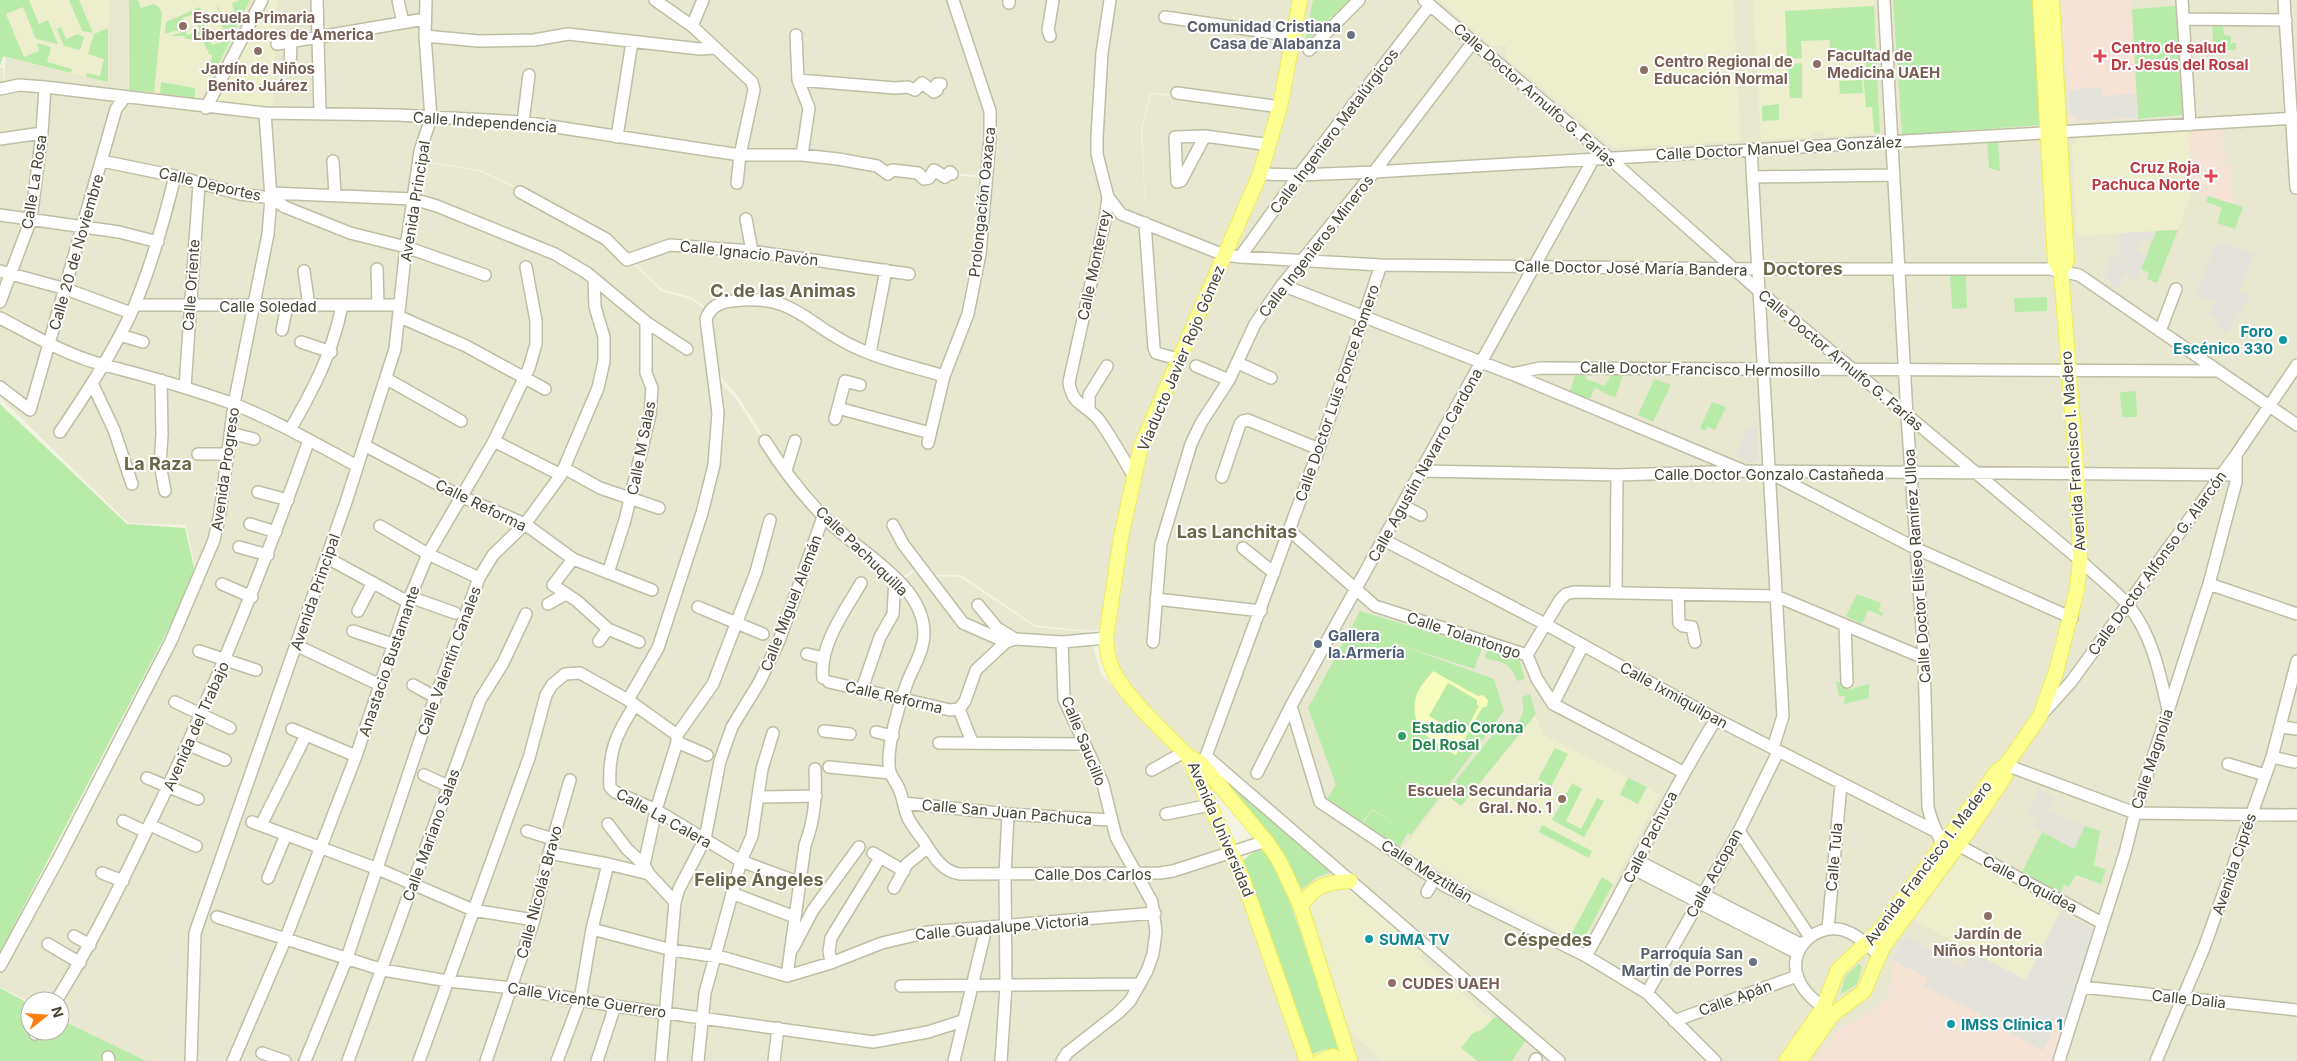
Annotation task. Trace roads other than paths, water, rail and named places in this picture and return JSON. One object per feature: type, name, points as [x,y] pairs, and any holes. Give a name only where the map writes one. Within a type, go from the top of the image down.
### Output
[{"type":"main road","name":"Viaducto Javier Rojo Gómez","points":[[1186,754],[1124,688],[1110,663],[1106,638],[1121,537],[1141,446],[1260,174],[1270,145],[1280,107],[1300,0]]},
{"type":"main road","name":"Avenida Francisco I. Madero","points":[[1786,1061],[1828,1011],[1864,991],[1878,954],[1945,863],[1998,770],[2006,765],[2040,716],[2056,672],[2072,618],[2080,560],[2077,473],[2067,369],[2061,271],[2067,261],[2040,0]]},
{"type":"main road","name":"Avenida Francisco I. Madero","points":[[2052,0],[2053,132]]},
{"type":"main road","name":"Avenida Universidad","points":[[1186,754],[1201,764],[1266,841],[1280,862],[1301,907],[1350,1061]]},
{"type":"main road","name":"Avenida Universidad","points":[[1201,764],[1210,805],[1232,853],[1307,1061]]},
{"type":"main road","name":"Avenida Francisco I. Madero","points":[[1800,1061],[1828,1011],[1838,970],[1867,945],[1940,838],[1959,837]]},
{"type":"main road","points":[[1301,907],[1306,896],[1320,885],[1350,881]]},
{"type":"main road","points":[[1320,1061],[1333,1056],[1340,1061]]},
{"type":"street","points":[[206,108],[262,0]]},
{"type":"street","points":[[317,0],[320,114]]},
{"type":"street","points":[[398,0],[403,23]]},
{"type":"street","points":[[426,0],[425,36],[431,118]]},
{"type":"street","points":[[655,0],[692,26],[752,82],[754,90],[740,155],[737,183]]},
{"type":"street","points":[[692,26],[703,0]]},
{"type":"street","name":"Prolongación Oaxaca","points":[[860,385],[845,381],[836,413],[929,438],[944,376],[968,314],[980,254],[990,138],[990,111],[953,0]]},
{"type":"street","points":[[1050,36],[1048,30],[1053,0]]},
{"type":"street","name":"Calle Monterrey","points":[[1110,0],[1102,52],[1097,137],[1097,154],[1108,197],[1105,220],[1069,382],[1070,392],[1078,404],[1089,410],[1099,420],[1134,477]]},
{"type":"street","points":[[1309,50],[1359,0]]},
{"type":"street","name":"Calle Doctor Elíseo Ramírez Ulloa","points":[[1884,0],[1904,369],[1924,658],[1928,807],[1932,823],[1940,838]]},
{"type":"street","points":[[2182,0],[2190,125]]},
{"type":"street","points":[[2284,0],[2286,20],[2292,36],[2289,64],[2295,118],[2296,188]]},
{"type":"street","name":"Calle Doctor Arnulfo G. Farías","points":[[1427,3],[1608,157],[1759,291],[1856,370],[1907,416],[1978,473],[2080,560],[2127,604],[2142,624],[2153,654],[2168,710]]},
{"type":"street","name":"Calle Ingeniero Metalúrgicos","points":[[1240,257],[1427,3]]},
{"type":"street","points":[[1165,17],[1293,36]]},
{"type":"street","points":[[277,44],[425,19]]},
{"type":"street","points":[[2183,19],[2286,20]]},
{"type":"street","points":[[425,36],[488,41],[534,40],[568,34],[700,49],[715,48]]},
{"type":"street","points":[[796,35],[798,80],[809,108],[802,155]]},
{"type":"street","points":[[290,69],[291,41]]},
{"type":"street","points":[[617,137],[632,42]]},
{"type":"street","name":"Calle Ingenieros Mineros","points":[[1153,642],[1161,544],[1191,444],[1201,423],[1229,380],[1255,324],[1282,285],[1374,172],[1473,42]]},
{"type":"street","points":[[2289,64],[2297,53]]},
{"type":"street","points":[[523,122],[529,75]]},
{"type":"street","points":[[798,80],[895,88],[908,87],[915,90],[922,83],[934,92],[937,90],[937,84],[941,84]]},
{"type":"street","name":"Calle Independencia","points":[[0,89],[19,85],[45,87],[206,108],[265,113],[523,122],[740,155],[802,155],[838,159],[877,166],[888,174],[892,170],[918,174],[924,179],[929,178],[934,170],[945,177],[950,172],[952,174]]},
{"type":"street","name":"Calle La Rosa","points":[[0,302],[31,219],[42,133],[45,87]]},
{"type":"street","points":[[1177,93],[1280,107]]},
{"type":"street","name":"Calle 20 de Noviembre","points":[[0,387],[30,410],[116,109],[125,97]]},
{"type":"street","name":"Avenida Progreso","points":[[0,966],[171,640],[214,540],[220,513],[226,454],[234,404],[268,234],[271,195],[265,113]]},
{"type":"street","name":"Avenida Principal","points":[[192,1061],[195,933],[272,719],[387,379],[395,349],[400,317],[406,247],[420,151],[431,118]]},
{"type":"street","name":"Calle Doctor Manuel Gea González","points":[[1260,174],[1299,175],[1374,172],[2295,118]]},
{"type":"street","points":[[0,139],[42,133]]},
{"type":"street","points":[[1205,136],[1181,181],[1177,182],[1175,137],[1205,136],[1270,145]]},
{"type":"street","name":"Calle Actopan","points":[[1647,992],[1739,830],[1776,750],[1783,716],[1751,149]]},
{"type":"street","name":"Calle Agustín Navarro Cardona","points":[[1257,773],[1291,706],[1404,506],[1594,158]]},
{"type":"street","name":"Calle Deportes","points":[[102,161],[175,176],[240,194],[271,195],[285,207],[350,233],[406,247],[485,275]]},
{"type":"street","points":[[334,161],[334,194]]},
{"type":"street","points":[[60,432],[103,365],[133,309],[158,242],[175,176]]},
{"type":"street","points":[[1753,177],[1894,176]]},
{"type":"street","name":"Calle Oriente","points":[[185,387],[199,184]]},
{"type":"street","name":"Calle Ignacio Pavón","points":[[520,192],[606,239],[628,260],[670,245],[752,251],[909,274]]},
{"type":"street","points":[[271,195],[334,194],[413,199],[437,206],[555,254],[587,273],[646,322],[687,349]]},
{"type":"street","name":"Calle Doctor José María Bandera","points":[[1108,197],[1121,214],[1224,255],[1240,257],[1381,265],[1736,269],[2049,269],[2061,271],[2079,275],[2297,425]]},
{"type":"street","points":[[0,215],[83,226],[139,236],[158,242]]},
{"type":"street","points":[[746,220],[752,251]]},
{"type":"street","points":[[1145,223],[1154,348],[1156,353],[1178,359]]},
{"type":"street","name":"Calle Doctor Luis Ponce Romero","points":[[1201,764],[1261,611],[1381,265]]},
{"type":"street","name":"Anastacio Bustamante","points":[[233,1061],[285,940],[356,756],[409,600],[428,554],[460,496],[494,441],[525,377],[536,344],[536,320],[526,267]]},
{"type":"street","points":[[377,269],[378,305]]},
{"type":"street","points":[[870,353],[886,270]]},
{"type":"street","name":"Calle Soledad","points":[[0,271],[133,309],[255,304],[287,306],[400,305]]},
{"type":"street","points":[[304,271],[309,306]]},
{"type":"street","name":"Calle Valentín Canales","points":[[305,1061],[348,958],[435,697],[479,578],[493,555],[525,524],[562,471],[598,388],[604,361],[604,337],[595,306],[594,280]]},
{"type":"street","points":[[1282,285],[1363,314],[1512,374],[1743,471]]},
{"type":"street","points":[[2160,331],[2176,289]]},
{"type":"street","points":[[631,702],[658,648],[702,513],[714,465],[718,413],[706,319],[713,307],[726,302],[763,299],[791,307],[822,329],[870,353],[944,376]]},
{"type":"street","points":[[282,330],[287,306]]},
{"type":"street","points":[[290,430],[319,379],[330,352],[342,306]]},
{"type":"street","points":[[400,317],[466,346],[545,389]]},
{"type":"street","points":[[0,318],[50,343],[103,365],[185,387],[234,404],[290,430],[357,466]]},
{"type":"street","name":"Calle M Salas","points":[[608,573],[631,498],[650,415],[652,388],[646,373],[646,322]]},
{"type":"street","points":[[120,335],[142,342]]},
{"type":"street","points":[[301,342],[330,352]]},
{"type":"street","points":[[1238,363],[1271,378]]},
{"type":"street","name":"Calle Doctor Alfonso G. Alarcón","points":[[2040,716],[2071,682],[2220,474],[2236,455],[2297,364]]},
{"type":"street","points":[[1089,410],[1089,395],[1106,366]]},
{"type":"street","points":[[1196,366],[1229,380]]},
{"type":"street","name":"Calle Doctor Francisco Hermosillo","points":[[1512,374],[1540,368],[2219,371]]},
{"type":"street","points":[[387,379],[461,421]]},
{"type":"street","points":[[161,380],[162,435],[160,464],[165,491]]},
{"type":"street","points":[[92,383],[114,430],[132,484]]},
{"type":"street","points":[[1222,477],[1240,424],[1243,421],[1248,420],[1318,449]]},
{"type":"street","points":[[230,433],[254,439]]},
{"type":"street","name":"Avenida del Trabajo","points":[[62,991],[90,945],[123,881],[189,744],[252,597],[309,440]]},
{"type":"street","points":[[494,441],[600,488],[659,508]]},
{"type":"street","name":"Calle Pachuquilla","points":[[765,441],[823,517],[895,578],[921,614],[924,634],[919,658],[902,698]]},
{"type":"street","points":[[786,470],[795,442]]},
{"type":"street","name":"Calle Reforma","points":[[364,445],[460,496],[525,524],[573,559],[652,590]]},
{"type":"street","points":[[198,454],[226,454]]},
{"type":"street","name":"Calle Magnolia","points":[[2059,1061],[2125,853],[2135,813],[2209,584],[2236,482],[2236,455]]},
{"type":"street","name":"Calle Doctor Gonzalo Castañeda","points":[[1423,471],[1617,475],[1743,471],[1912,474],[2077,473],[2236,475]]},
{"type":"street","points":[[1768,472],[1917,549],[2072,618]]},
{"type":"street","points":[[1616,592],[1617,475]]},
{"type":"street","points":[[258,492],[288,500]]},
{"type":"street","points":[[1404,506],[1421,515]]},
{"type":"street","name":"Calle Miguel Alemán","points":[[661,1061],[667,1012],[675,902],[679,889],[705,839],[720,761],[732,727],[760,681],[779,641],[823,517]]},
{"type":"street","points":[[646,870],[656,810],[677,739],[713,684],[756,572],[770,520]]},
{"type":"street","points":[[250,524],[276,532]]},
{"type":"street","name":"Calle Pachuquilla","points":[[893,525],[903,544],[963,623],[1011,641],[1062,642],[1106,638]]},
{"type":"street","points":[[380,526],[428,554],[479,578]]},
{"type":"street","name":"Calle Tolantongo","points":[[1289,530],[1375,606],[1527,654],[1537,680],[1553,704],[1683,772]]},
{"type":"street","name":"Calle Ixmiquilpan","points":[[1384,540],[1545,624],[1716,719],[1940,838]]},
{"type":"street","points":[[239,546],[268,555]]},
{"type":"street","points":[[1243,548],[1274,573]]},
{"type":"street","points":[[573,559],[554,585],[608,629],[639,642]]},
{"type":"street","points":[[333,561],[372,584],[409,600],[455,613]]},
{"type":"street","points":[[862,689],[880,638],[893,614],[895,578]]},
{"type":"street","points":[[807,654],[824,658],[837,625],[861,583]]},
{"type":"street","points":[[222,584],[252,597]]},
{"type":"street","points":[[358,611],[372,584]]},
{"type":"street","points":[[2209,584],[2297,614]]},
{"type":"street","points":[[1527,654],[1560,600],[1566,594],[1616,592],[1776,596],[1924,658]]},
{"type":"street","points":[[548,604],[566,594]]},
{"type":"street","points":[[1678,594],[1679,623],[1683,626],[1692,627],[1695,642]]},
{"type":"street","points":[[1156,599],[1261,611]]},
{"type":"street","points":[[972,742],[959,709],[966,701],[976,670],[1011,641],[997,628],[978,605]]},
{"type":"street","points":[[698,607],[764,634]]},
{"type":"street","name":"Calle Mariano Salas","points":[[348,1061],[383,970],[480,700],[503,663],[526,614]]},
{"type":"street","points":[[1844,625],[1847,682]]},
{"type":"street","points":[[599,641],[608,629]]},
{"type":"street","points":[[352,631],[395,645]]},
{"type":"street","name":"Calle Saucillo","points":[[1062,642],[1064,699],[1103,784],[1110,820],[1116,837],[1134,874],[1146,890],[1155,913],[1156,932],[1153,954],[1140,984],[1130,1001],[1118,1013],[1067,1053],[1062,1061]]},
{"type":"street","points":[[1553,704],[1583,645]]},
{"type":"street","points":[[304,650],[380,685]]},
{"type":"street","points":[[199,651],[256,670]]},
{"type":"street","name":"Calle Reforma","points":[[824,658],[826,680],[950,710],[959,709]]},
{"type":"street","name":"Avenida Ciprés","points":[[2156,1061],[2184,999],[2204,948],[2266,775],[2281,727],[2297,661]]},
{"type":"street","points":[[419,1061],[529,758],[546,695],[552,685],[565,674],[580,673],[631,702],[677,739],[707,755]]},
{"type":"street","points":[[413,685],[435,697]]},
{"type":"street","points":[[829,767],[890,773],[893,736],[902,698]]},
{"type":"street","points":[[175,702],[230,728]]},
{"type":"street","name":"Calle La Calera","points":[[631,702],[610,755],[610,787],[615,792],[656,810],[741,861],[800,883]]},
{"type":"street","name":"Calle Meztitlán","points":[[1291,706],[1320,802],[1436,878],[1445,886],[1586,956],[1647,992],[1714,1061]]},
{"type":"street","name":"Calle Pachuca","points":[[1586,956],[1636,865],[1683,772],[1716,719]]},
{"type":"street","points":[[2281,727],[2297,729]]},
{"type":"street","points":[[292,729],[356,756]]},
{"type":"street","points":[[824,731],[850,734]]},
{"type":"street","points":[[876,732],[893,736]]},
{"type":"street","points":[[698,1061],[700,1017],[705,993],[734,894],[741,861],[752,836],[766,750],[773,733]]},
{"type":"street","points":[[306,735],[257,823],[378,869],[473,910],[534,920]]},
{"type":"street","points":[[939,743],[1084,744]]},
{"type":"street","points":[[189,744],[226,760]]},
{"type":"street","points":[[1152,770],[1186,754]]},
{"type":"street","points":[[2272,757],[2294,762]]},
{"type":"street","points":[[1201,764],[1350,881],[1559,1061]]},
{"type":"street","points":[[2228,764],[2266,775]]},
{"type":"street","points":[[2006,765],[2135,813],[2297,815]]},
{"type":"street","points":[[592,928],[672,950],[717,952],[790,972],[789,955],[805,845],[813,825],[816,796],[815,769]]},
{"type":"street","name":"Calle Dos Carlos","points":[[890,773],[899,788],[908,818],[927,848],[944,868],[952,873],[1134,874],[1173,871],[1266,841]]},
{"type":"street","points":[[424,775],[448,786]]},
{"type":"street","points":[[147,778],[198,799]]},
{"type":"street","name":"Calle Nicolás Bravo","points":[[486,1061],[534,920],[549,853],[570,780]]},
{"type":"street","name":"Calle Tula","points":[[1828,930],[1840,784]]},
{"type":"street","points":[[759,797],[816,796]]},
{"type":"street","name":"Calle San Juan Pachuca","points":[[904,803],[1008,814],[1110,820]]},
{"type":"street","points":[[1166,814],[1210,805]]},
{"type":"street","points":[[1002,1061],[1006,986],[1005,874],[1008,814]]},
{"type":"street","points":[[122,821],[148,828],[196,846]]},
{"type":"street","points":[[608,824],[627,849],[675,902]]},
{"type":"street","points":[[1739,830],[1803,945],[1797,976],[1808,994],[1828,1011]]},
{"type":"street","points":[[527,831],[553,839]]},
{"type":"street","points":[[268,878],[286,835]]},
{"type":"street","name":"Calle Orquídea","points":[[1959,837],[2102,923]]},
{"type":"street","points":[[1940,838],[1945,863]]},
{"type":"street","points":[[789,955],[813,910],[859,847]]},
{"type":"street","points":[[894,888],[907,864],[927,848]]},
{"type":"street","points":[[549,853],[646,870]]},
{"type":"street","points":[[831,962],[829,951],[831,938],[876,856],[904,871]]},
{"type":"street","points":[[557,1061],[580,1000],[592,928],[608,864]]},
{"type":"street","points":[[1636,865],[1700,898],[1803,945]]},
{"type":"street","points":[[102,872],[123,881]]},
{"type":"street","points":[[1426,892],[1436,878]]},
{"type":"street","points":[[734,894],[795,916]]},
{"type":"street","name":"Calle Guadalupe Victoria","points":[[790,972],[831,962],[882,943],[928,932],[1155,913]]},
{"type":"street","name":"Calle Vicente Guerrero","points":[[217,917],[383,970],[448,982],[512,988],[616,1006],[873,1042],[928,1032],[962,1020]]},
{"type":"street","points":[[954,1061],[962,1020],[986,928]]},
{"type":"street","points":[[1803,945],[1828,930],[1842,930],[1856,936],[1878,954]]},
{"type":"street","points":[[74,936],[90,945]]},
{"type":"street","points":[[48,944],[80,963]]},
{"type":"street","name":"Calle Apán","points":[[1674,1020],[1797,976]]},
{"type":"street","points":[[901,986],[1140,984]]},
{"type":"street","name":"Calle Dalia","points":[[2082,987],[2297,1010]]},
{"type":"street","points":[[597,1061],[616,1006]]},
{"type":"street","points":[[774,1061],[778,1028]]},
{"type":"street","points":[[262,1053],[285,1061]]},
{"type":"place","name":"Escuela Primaria Libertadores de America","points":[[183,26]]},
{"type":"place","name":"Comunidad Cristiana Casa de Alabanza","points":[[1351,35]]},
{"type":"place","name":"Jardín de Niños Benito Juárez","points":[[258,51]]},
{"type":"place","name":"Centro de salud Dr. Jesús del Rosal","points":[[2100,56]]},
{"type":"place","name":"Facultad de Medicina UAEH","points":[[1817,64]]},
{"type":"place","name":"Centro Regional de Educación Normal","points":[[1644,70]]},
{"type":"place","name":"Cruz Roja Pachuca Norte","points":[[2211,176]]},
{"type":"place","name":"Foro Escénico 330","points":[[2283,340]]},
{"type":"place","name":"Gallera la.Armería","points":[[1318,644]]},
{"type":"place","name":"Estadio Corona Del Rosal","points":[[1402,736]]},
{"type":"place","name":"Escuela Secundaria Gral. No. 1","points":[[1562,799]]},
{"type":"place","name":"Jardín de Niños Hontoria","points":[[1988,916]]},
{"type":"place","name":"SUMA TV","points":[[1369,939]]},
{"type":"place","name":"Parroquía San Martin de Porres","points":[[1753,962]]},
{"type":"place","name":"CUDES UAEH","points":[[1392,983]]},
{"type":"place","name":"IMSS Clínica 1","points":[[1951,1024]]},
{"type":"district","name":"Doctores","points":[[1803,268]]},
{"type":"district","name":"C. de las Animas","points":[[783,290]]},
{"type":"district","name":"La Raza","points":[[158,463]]},
{"type":"district","name":"Las Lanchitas","points":[[1237,531]]},
{"type":"district","name":"Felipe Ángeles","points":[[759,879]]},
{"type":"district","name":"Céspedes","points":[[1548,939]]}]
